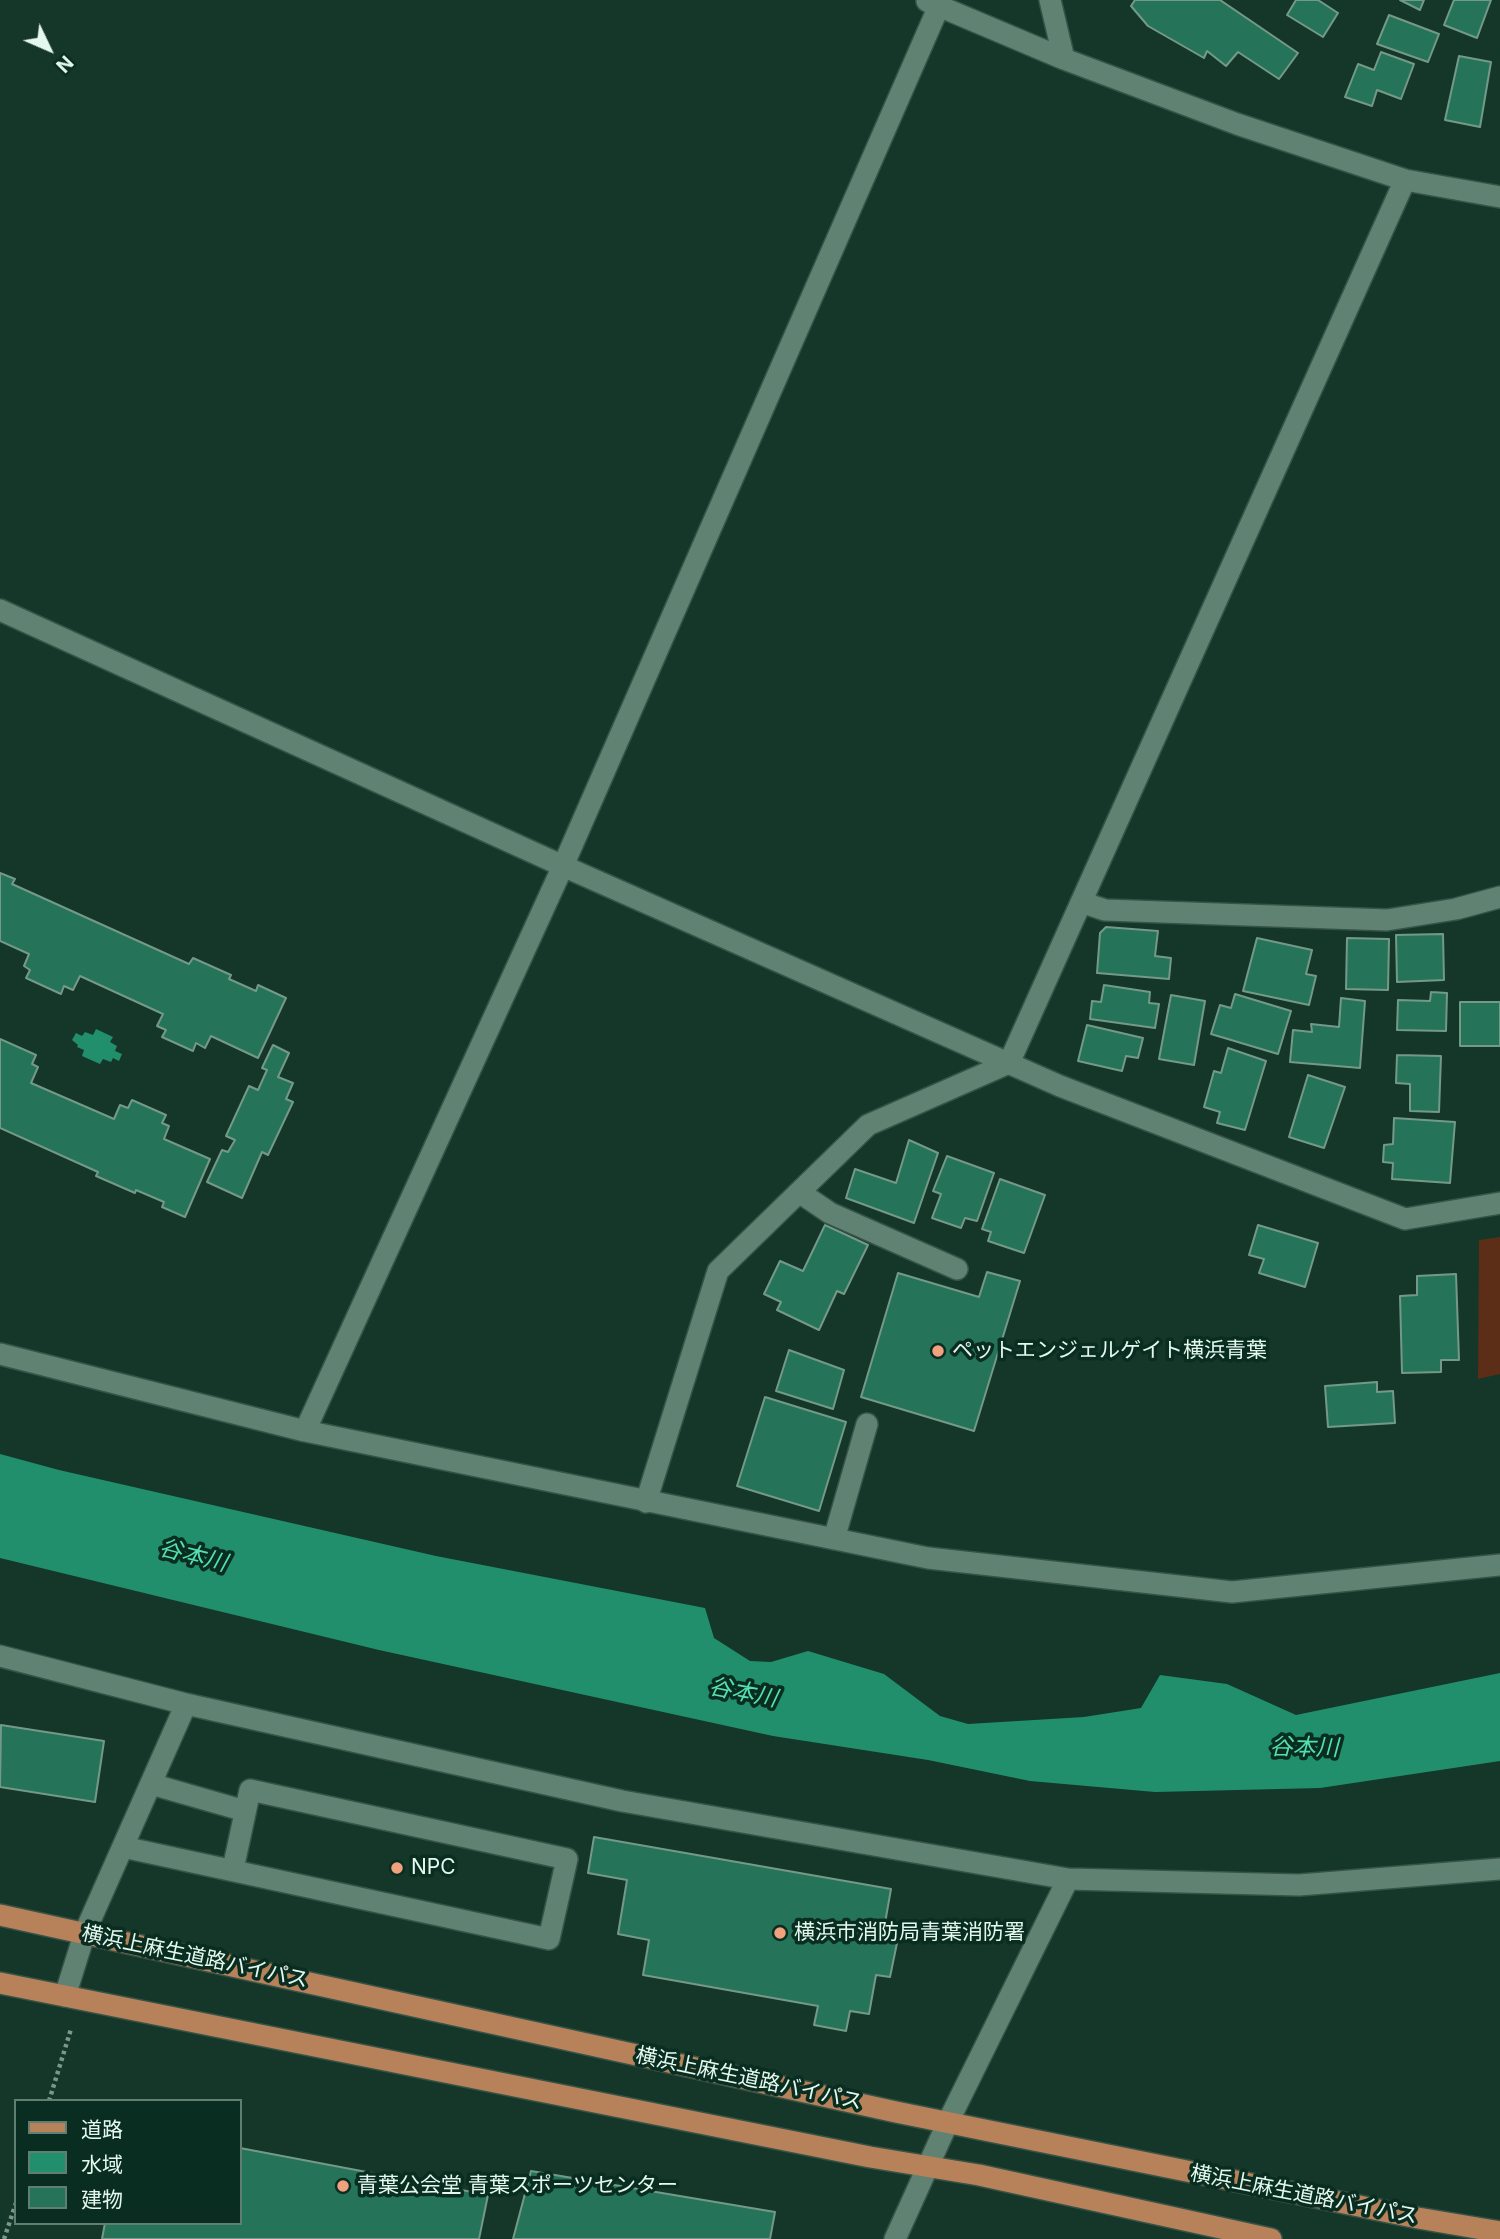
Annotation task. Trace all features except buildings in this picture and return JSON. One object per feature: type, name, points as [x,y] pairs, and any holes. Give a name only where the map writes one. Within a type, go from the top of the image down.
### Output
[{"type":"main road","name":"横浜上麻生道路バイパス","points":[[0,1915],[948,2122],[1500,2232]]},
{"type":"main road","points":[[0,1983],[928,2168],[979,2175],[1271,2239]]},
{"type":"street","points":[[1050,0],[1064,60]]},
{"type":"street","points":[[305,1431],[563,866],[932,3],[1064,60],[1237,124],[1405,180],[1500,197]]},
{"type":"street","points":[[646,1502],[718,1271],[869,1125],[1009,1063],[1405,180]]},
{"type":"street","points":[[0,610],[563,866],[1060,1086],[1405,1219],[1500,1203]]},
{"type":"street","points":[[1081,902],[1105,910],[1387,920],[1455,909],[1500,897]]},
{"type":"street","points":[[799,1192],[830,1213],[957,1269]]},
{"type":"street","points":[[0,1354],[305,1431],[928,1558],[1232,1592],[1500,1565]]},
{"type":"street","points":[[834,1539],[867,1424]]},
{"type":"street","points":[[0,1656],[186,1704],[622,1801],[1068,1880],[1299,1885],[1500,1869]]},
{"type":"street","points":[[65,1996],[85,1932],[186,1704]]},
{"type":"street","points":[[151,1784],[245,1811]]},
{"type":"street","points":[[123,1847],[549,1940],[567,1859],[250,1790],[233,1869]]},
{"type":"street","points":[[895,2239],[948,2122],[1068,1880]]},
{"type":"path","points":[[50,2099],[71,2029]]},
{"type":"path","points":[[4,2239],[14,2209]]},
{"type":"shaded area","points":[[1500,1237],[1500,1374],[1478,1379],[1479,1240]]},
{"type":"water","points":[[96,1029],[113,1037],[110,1042],[117,1046],[115,1051],[122,1054],[119,1061],[113,1058],[111,1062],[103,1059],[100,1064],[82,1056],[84,1050],[77,1047],[72,1040],[76,1033],[82,1036],[85,1032],[93,1035]]},
{"type":"water","name":"谷本川","points":[[0,1454],[59,1470],[436,1556],[705,1608],[714,1638],[750,1661],[771,1662],[808,1651],[884,1674],[940,1716],[968,1724],[1084,1717],[1141,1708],[1160,1675],[1227,1684],[1296,1715],[1500,1673],[1500,1761],[1320,1788],[1155,1792],[1030,1781],[928,1760],[773,1736],[379,1650],[0,1558]]},
{"type":"place","name":"ペットエンジェルゲイト横浜青葉","points":[[938,1351]]},
{"type":"place","name":"NPC","points":[[397,1868]]},
{"type":"place","name":"横浜市消防局青葉消防署","points":[[780,1933]]},
{"type":"place","name":"青葉公会堂 青葉スポーツセンター","points":[[343,2186]]}]
